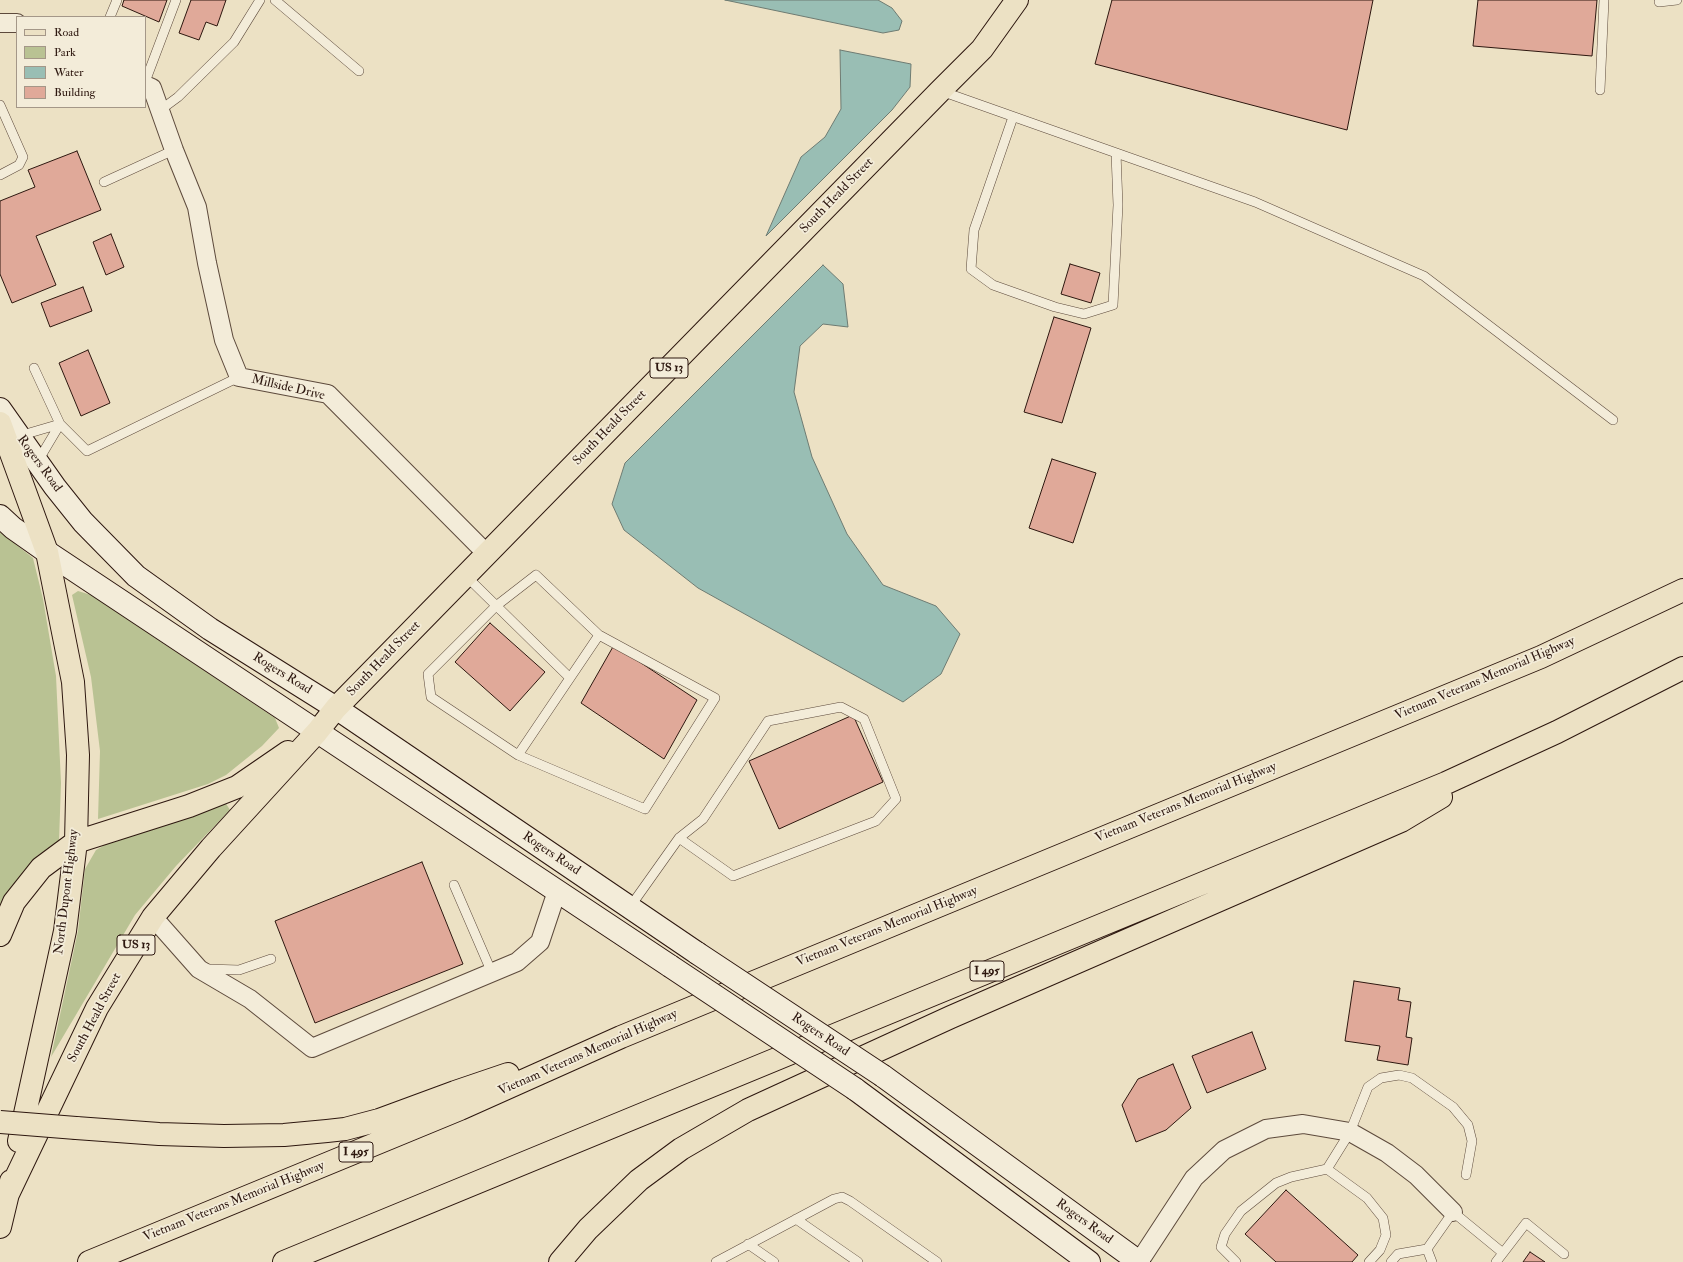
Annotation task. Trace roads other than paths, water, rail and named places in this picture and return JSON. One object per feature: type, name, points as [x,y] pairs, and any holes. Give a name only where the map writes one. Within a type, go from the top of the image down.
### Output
[{"type":"main road","name":"South Heald Street","points":[[8,1194],[97,1008],[153,917],[211,848],[317,732],[336,708],[982,49],[1017,0]]},
{"type":"main road","name":"North Dupont Highway","points":[[0,423],[47,552],[73,682],[78,755],[76,842],[65,931],[0,1227]]},
{"type":"main road","name":"Vietnam Veterans Memorial Highway","points":[[90,1262],[460,1109],[621,1037],[1541,657],[1683,590]]},
{"type":"main road","name":"I 495","points":[[284,1262],[1501,759],[1683,668]]},
{"type":"main road","name":"South Heald Street","points":[[0,935],[14,902],[41,868],[76,842],[189,806],[236,787],[317,732]]},
{"type":"main road","points":[[560,1262],[588,1229],[639,1180],[681,1149],[748,1110],[951,1017],[1401,821],[1501,759]]},
{"type":"main road","points":[[0,1122],[159,1134],[224,1136],[306,1133],[345,1128],[395,1115],[455,1092],[621,1037]]},
{"type":"street","points":[[0,23],[16,24]]},
{"type":"street","name":"Millside Drive","points":[[146,84],[152,88],[159,111],[197,207],[207,263],[224,340],[239,377],[328,394],[487,554]]},
{"type":"street","name":"Rogers Road","points":[[0,409],[82,522],[136,576],[210,629],[336,708],[697,953],[883,1076],[1139,1262]]},
{"type":"street","name":"Rogers Road","points":[[0,516],[13,528],[47,552],[855,1089],[1089,1262]]},
{"type":"street","points":[[153,917],[199,969],[250,1000],[312,1048],[518,962],[540,942],[557,891]]},
{"type":"street","points":[[1139,1262],[1194,1178],[1224,1150],[1266,1129],[1303,1124],[1350,1132],[1392,1157],[1416,1176],[1453,1212]]},
{"type":"lane","points":[[110,16],[117,0]]},
{"type":"lane","points":[[146,80],[176,0]]},
{"type":"lane","points":[[159,111],[178,97],[234,42],[260,0]]},
{"type":"lane","points":[[275,0],[359,71]]},
{"type":"lane","points":[[1600,90],[1604,0]]},
{"type":"lane","points":[[1659,2],[1677,0]]},
{"type":"lane","points":[[940,91],[1255,202],[1424,276],[1613,420]]},
{"type":"lane","points":[[0,105],[22,157],[19,164],[0,175]]},
{"type":"lane","points":[[1013,117],[974,230],[971,268],[993,285],[1055,307],[1084,314],[1113,305],[1118,205],[1116,153]]},
{"type":"lane","points":[[104,182],[174,150]]},
{"type":"lane","points":[[34,368],[60,424],[88,451],[239,377]]},
{"type":"lane","points":[[19,436],[60,424]]},
{"type":"lane","points":[[37,462],[60,424]]},
{"type":"lane","points":[[536,575],[600,635],[715,698],[645,809],[518,755],[431,697],[428,674],[496,606],[536,575]]},
{"type":"lane","points":[[466,576],[570,678]]},
{"type":"lane","points":[[518,755],[600,635]]},
{"type":"lane","points":[[630,907],[679,838],[703,819],[768,721],[841,707],[864,719],[896,799],[876,821],[733,876],[679,838]]},
{"type":"lane","points":[[454,885],[492,973]]},
{"type":"lane","points":[[199,969],[239,970],[271,959]]},
{"type":"lane","points":[[1327,1169],[1350,1132],[1368,1087],[1381,1078],[1400,1075],[1412,1078],[1453,1107],[1468,1125],[1472,1141],[1466,1175]]},
{"type":"lane","points":[[1236,1262],[1221,1247],[1225,1234],[1241,1211],[1276,1183],[1291,1176],[1327,1169],[1367,1198],[1383,1218],[1386,1235],[1380,1250],[1369,1262]]},
{"type":"lane","points":[[716,1262],[834,1199],[842,1197],[850,1200],[937,1262]]},
{"type":"lane","points":[[1391,1262],[1398,1254],[1427,1248],[1453,1212],[1503,1253]]},
{"type":"lane","points":[[796,1219],[858,1262]]},
{"type":"lane","points":[[1496,1262],[1526,1223],[1564,1254]]},
{"type":"lane","points":[[748,1244],[774,1262]]},
{"type":"lane","points":[[1427,1248],[1432,1262]]},
{"type":"water","points":[[725,0],[878,0],[892,8],[902,21],[899,30],[883,33]]},
{"type":"water","points":[[840,50],[911,64],[910,87],[892,110],[766,236],[801,157],[825,137],[841,109]]},
{"type":"water","points":[[823,265],[843,284],[848,327],[823,324],[800,346],[794,392],[812,457],[847,534],[883,585],[936,606],[960,634],[941,674],[903,702],[698,588],[624,530],[612,504],[625,463]]}]
